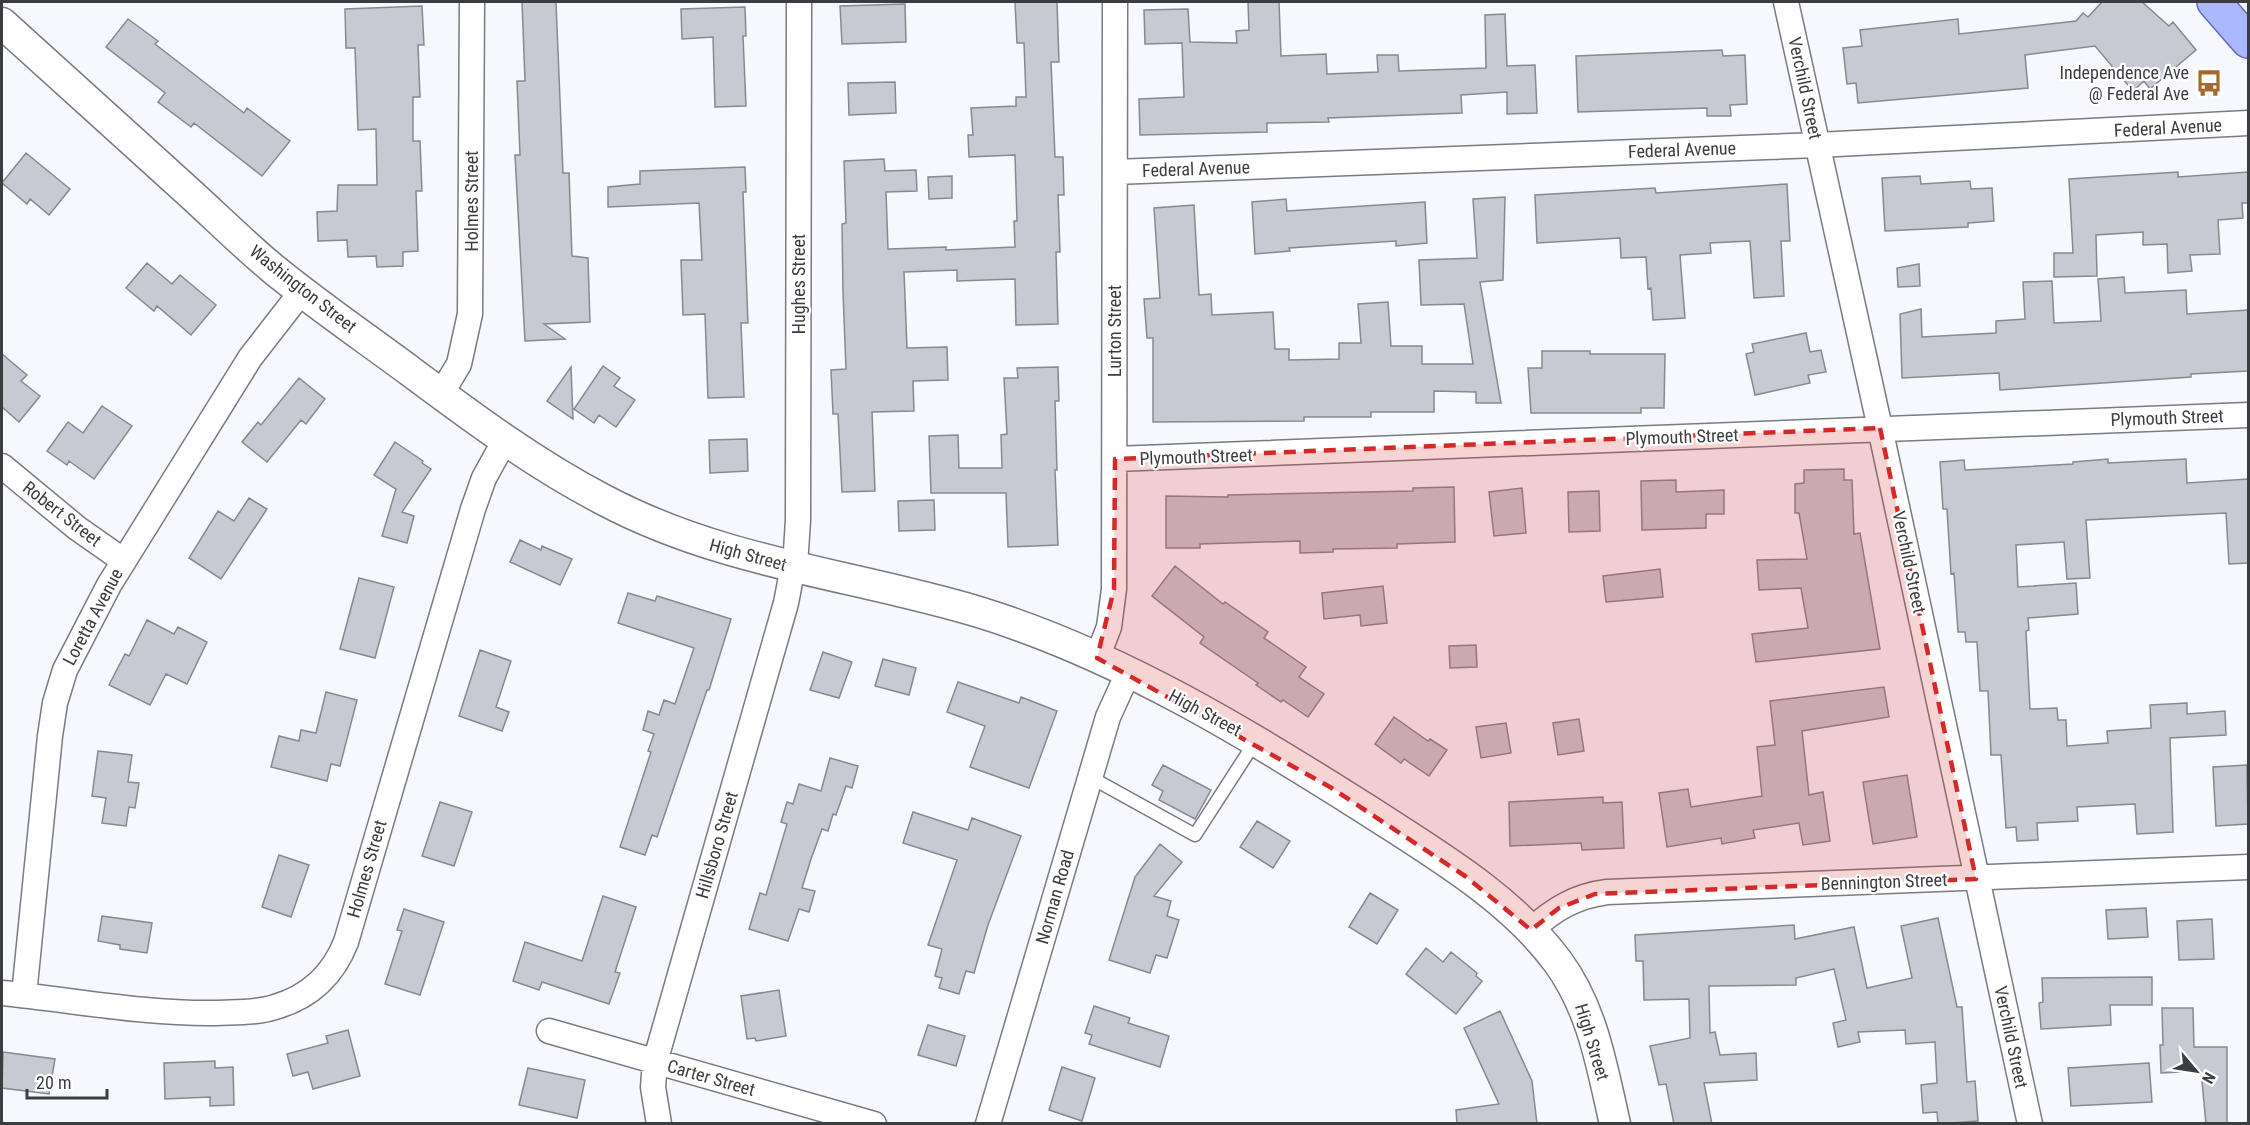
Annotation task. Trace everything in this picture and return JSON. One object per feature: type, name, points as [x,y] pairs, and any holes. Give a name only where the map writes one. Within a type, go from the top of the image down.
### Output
[{"type":"main road","points":[[2214,2],[2248,41]]},
{"type":"street","name":"Holmes Street","points":[[441,394],[459,363],[470,314],[472,2]]},
{"type":"street","name":"Hughes Street","points":[[794,567],[798,520],[799,2]]},
{"type":"street","name":"Lurton Street","points":[[1097,658],[1109,627],[1114,595],[1115,2]]},
{"type":"street","name":"Verchild Street","points":[[1786,2],[2030,1124]]},
{"type":"street","name":"Washington Street","points":[[2,23],[272,267],[302,291],[505,440],[579,487],[634,515]]},
{"type":"street","name":"Federal Avenue","points":[[1115,172],[1817,145],[2248,123]]},
{"type":"street","name":"Loretta Avenue","points":[[13,994],[59,686],[73,653],[124,561],[250,358],[302,291]]},
{"type":"street","name":"Plymouth Street","points":[[1115,459],[2248,415]]},
{"type":"street","name":"Holmes Street","points":[[13,994],[161,1011],[256,1011],[285,1004],[309,992],[328,975],[336,965],[346,942],[473,509],[484,478],[505,440]]},
{"type":"street","name":"Robert Street","points":[[2,466],[77,528],[124,561]]},
{"type":"street","name":"High Street","points":[[634,515],[710,546],[980,612],[1031,630],[1128,673],[1256,741],[1413,840],[1486,892],[1531,930],[1555,958],[1583,1005],[1596,1042],[1615,1124]]},
{"type":"street","name":"Hillsboro Street","points":[[659,1124],[653,1087],[655,1062],[786,603],[794,567]]},
{"type":"street","name":"Norman Road","points":[[988,1124],[1108,717],[1128,673]]},
{"type":"street","name":"Bennington Street","points":[[1531,930],[1570,902],[1607,892],[2248,867]]},
{"type":"street","name":"Carter Street","points":[[549,1031],[874,1124]]},
{"type":"lane","points":[[1090,777],[1195,835],[1256,741]]},
{"type":"highlighted area","points":[[1880,428],[1976,879],[1595,894],[1559,908],[1531,930],[1465,876],[1330,787],[1097,658],[1114,589],[1115,459]]},
{"type":"building","points":[[522,2],[556,2],[563,173],[569,173],[572,256],[588,258],[590,322],[544,324],[565,339],[525,341],[515,155],[520,155],[517,81],[525,81]]},
{"type":"building","points":[[1015,2],[1057,2],[1059,62],[1051,62],[1055,157],[1063,157],[1064,195],[1058,195],[1060,252],[1056,252],[1058,324],[1016,325],[1015,279],[957,281],[957,270],[904,272],[907,348],[947,347],[948,380],[913,381],[914,411],[872,412],[875,491],[842,492],[838,414],[833,414],[831,370],[846,369],[842,224],[846,223],[844,161],[884,159],[885,171],[916,170],[917,191],[886,192],[888,249],[946,247],[946,250],[1015,247],[1014,221],[1017,221],[1015,155],[969,157],[968,135],[973,135],[971,108],[1016,106],[1016,97],[1026,97],[1024,43],[1017,43]]},
{"type":"building","points":[[1248,2],[1279,2],[1281,56],[1326,54],[1327,74],[1378,72],[1377,55],[1398,55],[1399,71],[1486,68],[1485,15],[1505,14],[1507,66],[1535,65],[1537,113],[1507,114],[1507,92],[1461,95],[1462,113],[1328,118],[1329,122],[1267,123],[1267,132],[1140,135],[1139,99],[1184,97],[1182,43],[1145,44],[1144,10],[1188,9],[1190,42],[1237,43],[1236,31],[1249,30]]},
{"type":"building","points":[[2102,2],[2142,2],[2169,26],[2173,22],[2196,50],[2150,89],[2144,81],[2133,91],[2095,46],[2025,55],[2028,88],[1858,103],[1856,83],[1847,84],[1843,48],[1862,46],[1860,30],[1958,19],[1959,34],[2076,21],[2083,13],[2088,17]]},
{"type":"building","points":[[905,4],[906,42],[842,44],[840,6]]},
{"type":"building","points":[[422,6],[424,45],[418,45],[420,97],[413,97],[413,141],[420,141],[422,191],[416,191],[418,251],[403,252],[403,266],[377,267],[376,256],[348,257],[347,240],[318,241],[317,212],[337,211],[338,185],[377,185],[376,129],[358,130],[355,48],[346,48],[345,9]]},
{"type":"building","points":[[745,7],[746,36],[743,36],[746,106],[715,107],[713,37],[682,39],[681,9]]},
{"type":"building","points":[[128,19],[158,41],[155,44],[244,113],[247,108],[290,141],[262,176],[194,123],[191,127],[158,102],[165,93],[106,47]]},
{"type":"building","points":[[1722,50],[1723,56],[1745,55],[1747,104],[1730,105],[1731,116],[1707,116],[1707,108],[1578,112],[1576,56]]},
{"type":"building","points":[[895,82],[896,113],[849,115],[848,83]]},
{"type":"building","points":[[26,153],[70,189],[49,215],[30,199],[27,204],[2,183]]},
{"type":"building","points":[[745,167],[746,192],[743,192],[748,323],[741,323],[744,397],[708,398],[705,314],[683,315],[681,260],[702,260],[699,203],[608,207],[608,187],[640,184],[640,171]]},
{"type":"building","points":[[2178,172],[2178,177],[2248,172],[2248,203],[2242,203],[2243,218],[2218,220],[2220,254],[2190,255],[2192,271],[2168,273],[2167,244],[2143,245],[2143,232],[2096,235],[2097,276],[2054,277],[2054,253],[2073,253],[2069,179]]},
{"type":"building","points":[[952,176],[952,198],[929,199],[928,177]]},
{"type":"building","points":[[1920,176],[1921,184],[1970,181],[1971,189],[1992,188],[1994,221],[1968,223],[1968,227],[1885,231],[1882,178]]},
{"type":"building","points":[[1787,184],[1790,241],[1781,241],[1784,296],[1754,298],[1750,241],[1710,243],[1711,253],[1680,255],[1685,318],[1653,320],[1646,257],[1621,258],[1620,238],[1537,243],[1535,195],[1655,188],[1656,193]]},
{"type":"building","points":[[1505,197],[1503,280],[1480,282],[1501,403],[1476,403],[1476,392],[1434,391],[1434,412],[1371,412],[1371,417],[1304,417],[1304,421],[1153,422],[1153,338],[1147,338],[1144,299],[1160,298],[1154,208],[1194,205],[1199,295],[1211,294],[1212,315],[1273,312],[1275,349],[1289,349],[1289,360],[1339,359],[1339,343],[1361,343],[1358,304],[1388,302],[1391,346],[1422,346],[1422,364],[1473,364],[1464,304],[1421,305],[1419,260],[1477,258],[1473,199]]},
{"type":"building","points":[[1286,199],[1287,211],[1425,202],[1427,243],[1396,246],[1396,241],[1289,248],[1290,251],[1255,254],[1252,202]]},
{"type":"building","points":[[147,263],[172,284],[180,275],[216,305],[191,335],[157,306],[154,311],[126,288]]},
{"type":"building","points":[[1919,264],[1920,286],[1898,287],[1897,268]]},
{"type":"building","points":[[2124,277],[2125,293],[2186,290],[2187,314],[2248,310],[2248,371],[2000,390],[1999,373],[1902,378],[1900,314],[1921,309],[1922,337],[1996,333],[1996,321],[2025,319],[2023,282],[2052,281],[2054,323],[2101,321],[2098,279]]},
{"type":"building","points":[[1806,333],[1810,352],[1821,350],[1826,372],[1808,375],[1810,383],[1755,395],[1746,354],[1754,352],[1752,344]]},
{"type":"building","points":[[1542,351],[1590,351],[1590,354],[1665,354],[1664,408],[1641,408],[1641,413],[1531,413],[1528,368],[1542,368]]},
{"type":"building","points":[[2,354],[27,375],[21,381],[40,396],[19,422],[2,407]]},
{"type":"building","points":[[603,366],[620,378],[614,386],[635,400],[616,427],[599,415],[594,423],[574,409]]},
{"type":"building","points":[[571,367],[573,419],[547,401]]},
{"type":"building","points":[[1058,367],[1059,401],[1055,401],[1057,470],[1055,470],[1058,545],[1008,547],[1006,493],[931,493],[929,436],[958,435],[959,468],[1002,468],[1001,435],[1007,434],[1004,378],[1018,378],[1017,368]]},
{"type":"building","points":[[299,378],[325,399],[306,424],[301,420],[267,462],[242,442],[258,422],[261,425]]},
{"type":"building","points":[[102,406],[132,426],[94,479],[69,461],[67,465],[47,451],[68,422],[83,433]]},
{"type":"building","points":[[747,439],[748,471],[710,473],[709,440]]},
{"type":"building","points":[[395,442],[431,469],[402,512],[414,516],[407,543],[382,536],[396,489],[374,475]]},
{"type":"building","points":[[2108,459],[2108,463],[2186,459],[2187,483],[2248,479],[2248,563],[2229,564],[2226,513],[2086,520],[2090,578],[2067,579],[2064,542],[2016,545],[2018,587],[2076,583],[2078,614],[2028,618],[2029,630],[2026,631],[2030,709],[2057,708],[2058,720],[2066,720],[2067,746],[2108,743],[2107,731],[2151,728],[2150,705],[2187,703],[2187,714],[2225,711],[2226,735],[2170,738],[2173,832],[2137,834],[2135,804],[2077,807],[2078,821],[2037,823],[2038,840],[2017,841],[2016,827],[2006,828],[2001,755],[1991,755],[1988,691],[1980,691],[1977,642],[1966,642],[1965,632],[1958,632],[1954,573],[1951,574],[1947,509],[1943,509],[1940,462],[1964,460],[1965,470],[2073,464],[2073,462]]},
{"type":"building","points":[[1844,469],[1844,480],[1852,480],[1854,534],[1860,533],[1880,649],[1756,662],[1752,634],[1808,628],[1801,588],[1759,590],[1757,560],[1807,559],[1799,513],[1795,513],[1795,484],[1804,483],[1804,470]]},
{"type":"building","points":[[1676,480],[1676,492],[1724,490],[1724,514],[1706,514],[1706,528],[1642,530],[1641,481]]},
{"type":"building","points":[[1454,487],[1455,542],[1397,544],[1397,548],[1333,549],[1333,552],[1300,553],[1300,541],[1200,544],[1200,548],[1166,548],[1166,496],[1228,497],[1228,495],[1413,491],[1413,488]]},
{"type":"building","points":[[1522,488],[1526,533],[1494,536],[1489,492]]},
{"type":"building","points":[[1599,491],[1600,531],[1569,532],[1568,492]]},
{"type":"building","points":[[249,498],[267,509],[221,579],[189,558],[218,511],[234,521]]},
{"type":"building","points":[[934,500],[935,530],[899,531],[898,501]]},
{"type":"building","points":[[520,540],[541,550],[542,546],[572,559],[560,585],[510,562]]},
{"type":"building","points":[[1175,566],[1223,604],[1225,602],[1268,632],[1264,638],[1306,667],[1299,677],[1324,694],[1308,717],[1256,685],[1258,683],[1200,643],[1204,637],[1152,596]]},
{"type":"building","points":[[1660,569],[1663,597],[1606,602],[1603,576]]},
{"type":"building","points":[[359,578],[394,587],[375,658],[340,649]]},
{"type":"building","points":[[1383,586],[1387,623],[1361,626],[1360,615],[1324,619],[1322,593]]},
{"type":"building","points":[[628,593],[655,601],[657,596],[731,619],[709,690],[707,690],[657,837],[652,835],[645,855],[620,847],[651,752],[648,751],[654,734],[643,730],[648,711],[659,715],[664,700],[675,704],[694,648],[618,623]]},
{"type":"building","points":[[147,620],[174,634],[178,627],[207,642],[187,684],[166,674],[150,705],[109,685],[125,654],[129,656]]},
{"type":"building","points":[[1476,645],[1477,667],[1450,668],[1449,646]]},
{"type":"building","points":[[480,650],[511,661],[496,707],[509,712],[502,731],[459,716]]},
{"type":"building","points":[[823,652],[852,662],[839,698],[810,690]]},
{"type":"building","points":[[883,659],[916,668],[909,695],[875,686]]},
{"type":"building","points":[[958,682],[1019,703],[1021,697],[1057,711],[1029,788],[970,767],[985,726],[947,712]]},
{"type":"building","points":[[1884,687],[1889,717],[1802,731],[1809,795],[1823,792],[1830,841],[1803,845],[1799,823],[1753,830],[1755,838],[1722,844],[1721,838],[1667,847],[1659,793],[1688,789],[1691,807],[1762,796],[1757,747],[1775,745],[1770,701]]},
{"type":"building","points":[[326,692],[357,700],[340,766],[331,764],[327,781],[271,767],[279,736],[299,741],[301,730],[316,733]]},
{"type":"building","points":[[1394,717],[1428,741],[1430,739],[1447,750],[1429,776],[1404,759],[1401,763],[1375,744]]},
{"type":"building","points":[[1579,719],[1584,751],[1558,755],[1553,723]]},
{"type":"building","points":[[1506,723],[1511,753],[1481,758],[1476,727]]},
{"type":"building","points":[[98,751],[132,755],[128,782],[139,783],[135,808],[129,807],[126,826],[102,823],[106,798],[92,796]]},
{"type":"building","points":[[830,758],[858,766],[852,788],[846,786],[836,815],[833,814],[828,831],[822,829],[811,859],[802,888],[815,891],[809,912],[799,909],[788,941],[749,929],[760,893],[766,895],[787,824],[781,822],[787,802],[793,804],[799,784],[821,791]]},
{"type":"building","points":[[1163,765],[1211,790],[1195,819],[1159,800],[1163,791],[1152,785]]},
{"type":"building","points":[[2247,765],[2248,824],[2216,826],[2213,767]]},
{"type":"building","points":[[1907,775],[1917,837],[1873,844],[1863,782]]},
{"type":"building","points":[[1603,797],[1603,803],[1622,802],[1624,848],[1582,850],[1581,843],[1510,846],[1509,802]]},
{"type":"building","points":[[440,802],[472,812],[454,866],[422,856]]},
{"type":"building","points":[[913,812],[968,830],[972,818],[1021,836],[988,925],[974,973],[966,971],[959,994],[939,988],[942,978],[935,976],[942,949],[928,945],[957,860],[903,843]]},
{"type":"building","points":[[1257,821],[1290,841],[1273,868],[1240,847]]},
{"type":"building","points":[[1160,844],[1182,862],[1154,896],[1171,901],[1167,916],[1179,920],[1167,958],[1156,955],[1150,973],[1109,960],[1135,877]]},
{"type":"building","points":[[279,855],[309,865],[291,917],[262,907]]},
{"type":"building","points":[[1370,893],[1398,910],[1377,944],[1349,927]]},
{"type":"building","points":[[603,896],[636,907],[615,972],[620,973],[609,1004],[542,982],[539,990],[513,981],[525,942],[582,961]]},
{"type":"building","points":[[2146,908],[2148,937],[2108,939],[2106,910]]},
{"type":"building","points":[[404,909],[444,922],[420,995],[385,984],[402,931],[397,930]]},
{"type":"building","points":[[102,916],[152,923],[147,953],[120,949],[120,945],[98,941]]},
{"type":"building","points":[[1938,918],[1957,1007],[1962,1007],[1967,1082],[1975,1081],[1978,1121],[1938,1124],[1937,1112],[1923,1113],[1921,1085],[1937,1083],[1935,1042],[1906,1044],[1905,1030],[1858,1032],[1860,1042],[1838,1047],[1833,1023],[1846,1020],[1834,969],[1796,978],[1796,985],[1709,986],[1710,1033],[1715,1032],[1720,1055],[1756,1053],[1757,1080],[1704,1083],[1712,1124],[1674,1124],[1666,1084],[1659,1085],[1650,1046],[1690,1038],[1689,999],[1644,1000],[1643,961],[1636,961],[1635,935],[1794,925],[1795,939],[1854,927],[1867,988],[1912,978],[1901,926]]},
{"type":"building","points":[[2212,919],[2214,959],[2179,960],[2177,921]]},
{"type":"building","points":[[1426,948],[1443,962],[1451,952],[1477,973],[1476,976],[1482,981],[1456,1014],[1406,974]]},
{"type":"building","points":[[2152,977],[2152,1005],[2110,1005],[2111,1025],[2041,1029],[2039,1003],[2043,1002],[2042,978]]},
{"type":"building","points":[[779,990],[786,1036],[756,1041],[755,1038],[747,1039],[741,996]]},
{"type":"building","points":[[1094,1006],[1130,1018],[1128,1023],[1169,1036],[1160,1067],[1089,1044],[1092,1035],[1085,1033]]},
{"type":"building","points":[[2162,1008],[2193,1008],[2194,1047],[2227,1047],[2227,1124],[2206,1124],[2201,1071],[2161,1073]]},
{"type":"building","points":[[1500,1011],[1532,1081],[1537,1124],[1457,1124],[1456,1110],[1499,1104],[1464,1028]]},
{"type":"building","points":[[928,1025],[965,1036],[956,1066],[918,1055]]},
{"type":"building","points":[[348,1030],[360,1076],[313,1089],[308,1072],[293,1076],[287,1054],[328,1043],[326,1036]]},
{"type":"building","points":[[3,1052],[55,1059],[49,1094],[2,1088]]},
{"type":"building","points":[[215,1061],[215,1068],[233,1067],[234,1105],[210,1106],[210,1097],[165,1099],[164,1063]]},
{"type":"building","points":[[2149,1063],[2152,1102],[2071,1106],[2068,1068]]},
{"type":"building","points":[[1062,1067],[1095,1078],[1082,1121],[1049,1110]]},
{"type":"building","points":[[528,1068],[585,1080],[577,1118],[519,1105]]},
{"type":"place","name":"Independence Ave @ Federal Ave","points":[[2209,83]]}]
